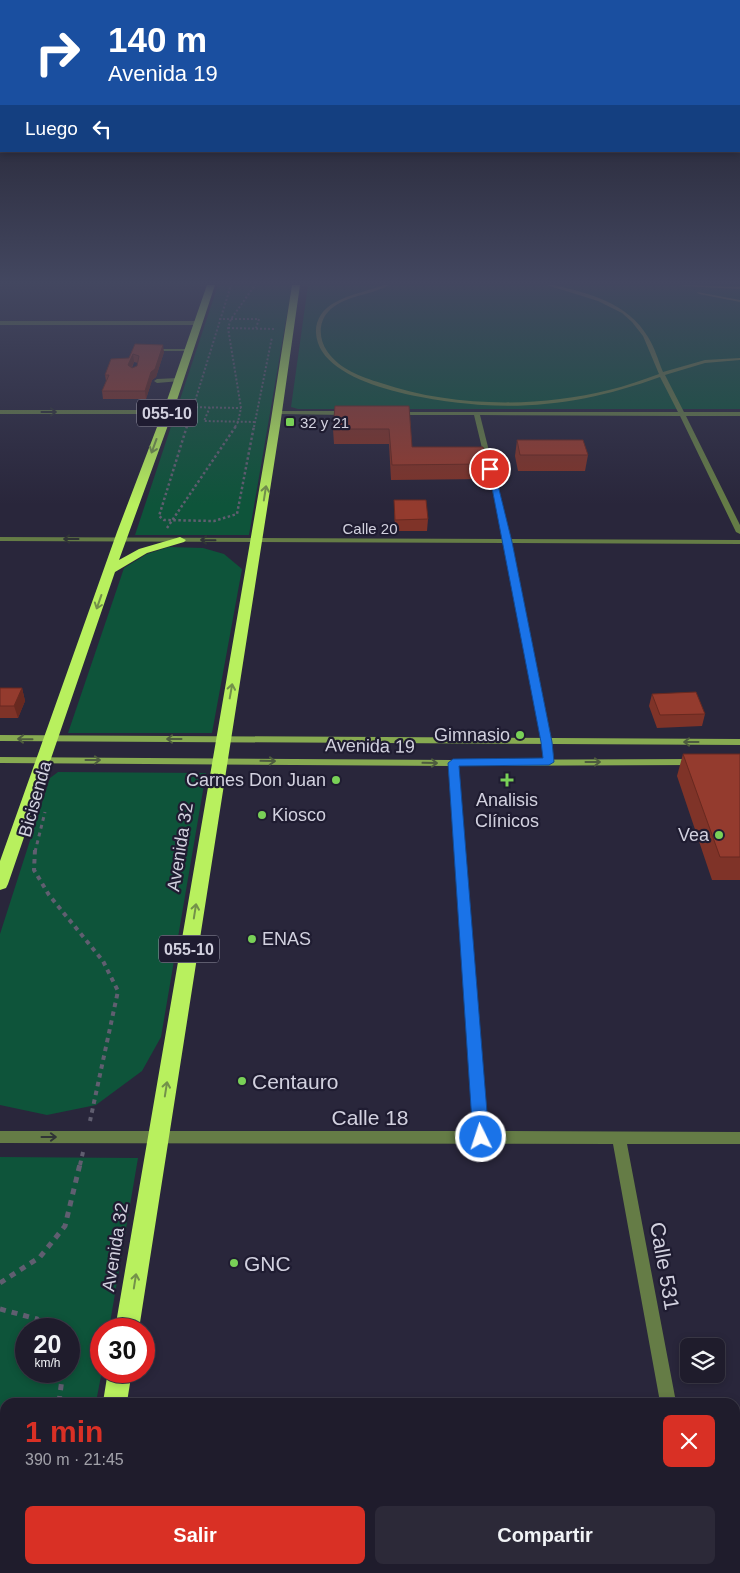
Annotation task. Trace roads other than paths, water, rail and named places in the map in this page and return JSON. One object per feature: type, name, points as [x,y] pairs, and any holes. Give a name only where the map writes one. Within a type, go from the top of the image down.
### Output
[{"type":"highway","name":"055-10","points":[[0,884],[185,358]]},
{"type":"highway","name":"Avenida 32","points":[[129,1318],[219,760],[257,541],[285,358]]},
{"type":"highway","points":[[110,570],[143,551],[180,540]]},
{"type":"highway","points":[[116,1398],[118,1383]]},
{"type":"main road","name":"Avenida 19","points":[[0,738],[740,742]]},
{"type":"main road","name":"Avenida 19","points":[[0,760],[453,763],[702,762]]},
{"type":"street","points":[[0,412],[167,412]]},
{"type":"street","points":[[277,412],[354,413]]},
{"type":"street","points":[[392,413],[740,414]]},
{"type":"street","points":[[478,414],[508,542],[547,742],[549,762]]},
{"type":"street","points":[[682,414],[740,532]]},
{"type":"street","name":"Calle 20","points":[[0,539],[120,540],[140,536],[180,540],[257,541],[740,542]]},
{"type":"street","points":[[453,763],[481,1137]]},
{"type":"street","name":"Calle 18","points":[[0,1137],[740,1138]]},
{"type":"street","name":"Calle 531","points":[[619,1138],[667,1398]]},
{"type":"lane","points":[[330,358],[354,375],[379,386],[408,394],[443,400],[524,402],[570,399],[609,392],[661,373],[709,360],[740,359]]},
{"type":"lane","points":[[655,358],[682,414]]},
{"type":"lane","points":[[157,380],[178,380]]},
{"type":"place","name":"32 y 21","points":[[290,422]]},
{"type":"place","name":"Gimnasio","points":[[520,735]]},
{"type":"place","name":"Carnes Don Juan","points":[[336,780]]},
{"type":"place","name":"Analisis Clínicos","points":[[507,780]]},
{"type":"place","name":"Kiosco","points":[[262,815]]},
{"type":"place","name":"Vea","points":[[719,835]]},
{"type":"place","name":"ENAS","points":[[252,939]]},
{"type":"place","name":"Centauro","points":[[242,1081]]},
{"type":"place","name":"GNC","points":[[234,1263]]}]
